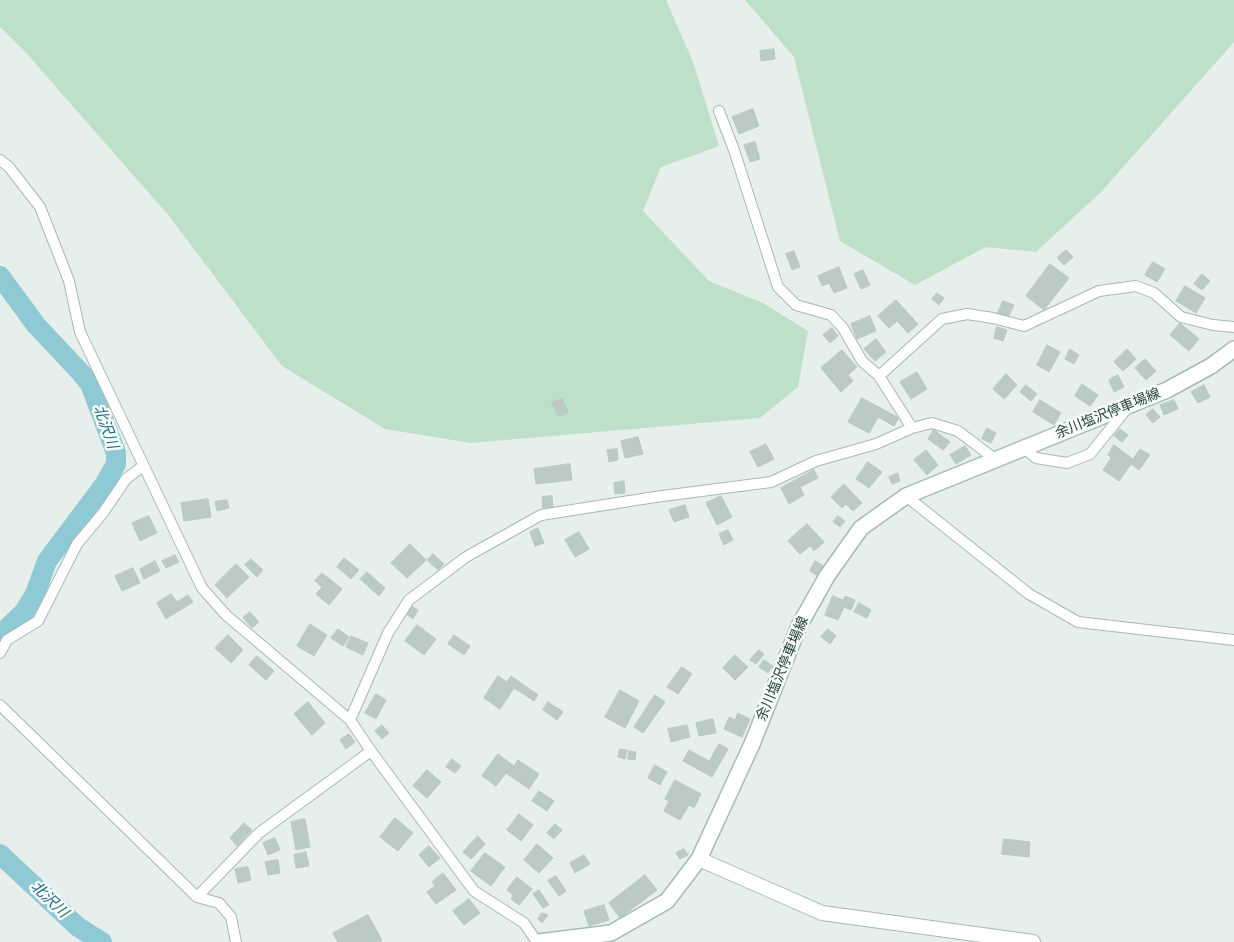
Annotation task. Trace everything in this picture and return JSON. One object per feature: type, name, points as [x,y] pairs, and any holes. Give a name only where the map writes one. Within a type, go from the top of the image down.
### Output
[{"type":"main road","name":"余川塩沢停車場線","points":[[538,942],[610,933],[667,901],[699,859],[752,744],[799,626],[827,576],[861,528],[906,496],[1176,385],[1211,366],[1234,349]]},
{"type":"street","points":[[719,111],[734,150],[778,286],[796,305],[831,315],[843,328],[862,361],[879,376],[912,428]]},
{"type":"street","points":[[0,160],[9,167],[40,207],[69,281],[80,332],[202,588],[226,616],[350,720],[474,891],[524,922],[538,942]]},
{"type":"street","points":[[879,376],[942,319],[967,314],[1024,326],[1099,290],[1136,286],[1154,294],[1181,317],[1213,325],[1234,327]]},
{"type":"street","points":[[1024,448],[1036,458],[1067,463],[1090,454],[1131,405]]},
{"type":"street","points":[[350,720],[388,633],[409,600],[466,557],[541,515],[771,482],[816,461],[876,444],[912,428],[932,423],[958,431],[996,459]]},
{"type":"street","points":[[0,653],[7,640],[38,621],[77,544],[103,513],[126,479],[143,466]]},
{"type":"street","points":[[906,496],[1029,594],[1078,622],[1234,640]]},
{"type":"street","points":[[0,705],[197,897],[219,902],[231,917],[236,942]]},
{"type":"street","points":[[197,897],[260,833],[371,751]]},
{"type":"street","points":[[699,859],[822,914],[1033,942]]},
{"type":"green space","points":[[0,0],[666,0],[693,62],[719,146],[661,167],[643,211],[709,281],[763,303],[808,331],[798,387],[760,418],[471,443],[385,429],[282,366],[169,216],[27,54],[0,27]]},
{"type":"green space","points":[[745,0],[1234,0],[1234,42],[1101,192],[1036,252],[986,247],[915,285],[840,241],[794,57]]},
{"type":"building","points":[[774,49],[775,59],[761,61],[760,51]]},
{"type":"building","points":[[753,109],[759,126],[739,134],[732,117]]},
{"type":"building","points":[[755,142],[760,159],[750,162],[744,145]]},
{"type":"building","points":[[1066,250],[1073,257],[1064,265],[1057,258]]},
{"type":"building","points":[[794,251],[800,267],[792,270],[786,254]]},
{"type":"building","points":[[1153,262],[1165,269],[1157,282],[1145,275]]},
{"type":"building","points":[[1050,264],[1069,278],[1044,310],[1026,296]]},
{"type":"building","points":[[839,267],[847,288],[834,293],[829,283],[822,286],[818,276]]},
{"type":"building","points":[[863,270],[870,285],[861,289],[854,274]]},
{"type":"building","points":[[1202,274],[1210,281],[1202,290],[1194,284]]},
{"type":"building","points":[[1185,286],[1205,298],[1196,313],[1176,301]]},
{"type":"building","points":[[937,293],[944,298],[939,305],[932,299]]},
{"type":"building","points":[[896,300],[918,324],[908,333],[897,321],[889,328],[878,316]]},
{"type":"building","points":[[1003,301],[1014,305],[1008,318],[998,313]]},
{"type":"building","points":[[870,316],[876,331],[857,339],[851,324]]},
{"type":"building","points":[[1180,323],[1199,339],[1189,351],[1170,335]]},
{"type":"building","points":[[997,327],[1007,330],[1003,341],[994,338]]},
{"type":"building","points":[[832,328],[838,336],[830,343],[823,335]]},
{"type":"building","points":[[876,339],[886,352],[875,361],[864,349]]},
{"type":"building","points":[[1047,345],[1060,352],[1049,372],[1037,365]]},
{"type":"building","points":[[1070,349],[1079,355],[1074,364],[1065,359]]},
{"type":"building","points":[[1127,349],[1136,359],[1123,371],[1114,362]]},
{"type":"building","points":[[842,350],[857,367],[848,375],[853,381],[841,392],[821,368]]},
{"type":"building","points":[[1145,359],[1156,371],[1146,380],[1135,368]]},
{"type":"building","points":[[917,372],[927,389],[911,399],[900,382]]},
{"type":"building","points":[[1006,374],[1017,385],[1004,399],[993,389]]},
{"type":"building","points":[[1118,375],[1124,387],[1114,392],[1109,380]]},
{"type":"building","points":[[1082,384],[1098,395],[1090,406],[1075,396]]},
{"type":"building","points":[[1026,385],[1037,394],[1031,401],[1020,392]]},
{"type":"building","points":[[1204,385],[1210,397],[1198,403],[1191,392]]},
{"type":"building","points":[[862,398],[899,418],[894,426],[878,417],[869,433],[848,422]]},
{"type":"building","points":[[562,399],[568,412],[558,416],[552,403]]},
{"type":"building","points":[[1040,400],[1061,413],[1054,425],[1033,412]]},
{"type":"building","points":[[1174,400],[1178,409],[1164,415],[1160,405]]},
{"type":"building","points":[[1153,409],[1160,417],[1153,423],[1146,415]]},
{"type":"building","points":[[987,428],[996,433],[991,443],[982,439]]},
{"type":"building","points":[[1120,429],[1128,435],[1122,442],[1114,436]]},
{"type":"building","points":[[934,430],[950,442],[943,450],[928,439]]},
{"type":"building","points":[[638,437],[643,454],[625,458],[621,441]]},
{"type":"building","points":[[766,444],[774,459],[758,467],[750,452]]},
{"type":"building","points":[[1114,445],[1133,459],[1140,449],[1150,455],[1139,470],[1131,464],[1119,481],[1103,470],[1111,458],[1108,455]]},
{"type":"building","points":[[965,446],[971,455],[956,464],[950,455]]},
{"type":"building","points":[[617,449],[618,460],[609,462],[607,450]]},
{"type":"building","points":[[926,450],[938,465],[927,475],[914,460]]},
{"type":"building","points":[[868,462],[882,472],[869,488],[856,479]]},
{"type":"building","points":[[570,464],[572,480],[536,484],[534,469]]},
{"type":"building","points":[[814,470],[818,478],[800,487],[804,495],[789,504],[781,488]]},
{"type":"building","points":[[898,473],[900,481],[892,484],[889,477]]},
{"type":"building","points":[[624,481],[625,493],[615,494],[614,483]]},
{"type":"building","points":[[844,484],[862,503],[853,511],[846,504],[842,508],[831,497]]},
{"type":"building","points":[[552,496],[553,507],[543,508],[542,497]]},
{"type":"building","points":[[721,496],[732,517],[717,525],[706,503]]},
{"type":"building","points":[[208,499],[211,517],[184,521],[181,503]]},
{"type":"building","points":[[227,500],[229,508],[217,511],[215,502]]},
{"type":"building","points":[[685,505],[689,517],[674,522],[669,510]]},
{"type":"building","points":[[149,516],[157,533],[140,541],[132,523]]},
{"type":"building","points":[[838,516],[845,521],[840,527],[833,522]]},
{"type":"building","points":[[807,524],[824,542],[814,551],[810,546],[800,554],[788,541]]},
{"type":"building","points":[[538,528],[544,543],[535,546],[530,532]]},
{"type":"building","points":[[728,530],[733,540],[724,545],[719,534]]},
{"type":"building","points":[[579,532],[589,549],[575,557],[565,540]]},
{"type":"building","points":[[410,544],[426,560],[407,578],[391,563]]},
{"type":"building","points":[[433,554],[444,564],[438,570],[427,560]]},
{"type":"building","points":[[175,555],[179,562],[166,568],[162,561]]},
{"type":"building","points":[[344,558],[359,570],[351,579],[337,567]]},
{"type":"building","points":[[251,559],[263,570],[257,577],[245,565]]},
{"type":"building","points":[[155,561],[160,571],[144,579],[140,569]]},
{"type":"building","points":[[815,561],[824,566],[818,576],[810,571]]},
{"type":"building","points":[[236,564],[249,577],[227,598],[215,585]]},
{"type":"building","points":[[133,568],[140,583],[122,591],[115,576]]},
{"type":"building","points":[[367,572],[385,588],[379,596],[360,579]]},
{"type":"building","points":[[322,573],[342,589],[329,605],[316,594],[322,587],[315,581]]},
{"type":"building","points":[[171,594],[177,602],[188,595],[193,602],[166,619],[157,603]]},
{"type":"building","points":[[833,596],[843,600],[845,596],[855,600],[851,610],[844,607],[838,620],[825,615]]},
{"type":"building","points":[[859,603],[871,610],[867,618],[854,612]]},
{"type":"building","points":[[411,606],[418,610],[413,619],[406,614]]},
{"type":"building","points":[[250,612],[259,622],[252,628],[243,618]]},
{"type":"building","points":[[310,624],[327,635],[314,656],[297,646]]},
{"type":"building","points":[[417,625],[436,639],[424,655],[405,641]]},
{"type":"building","points":[[338,629],[349,637],[343,646],[331,638]]},
{"type":"building","points":[[828,629],[836,636],[830,644],[821,637]]},
{"type":"building","points":[[228,635],[243,650],[231,663],[215,648]]},
{"type":"building","points":[[454,635],[470,646],[464,655],[448,644]]},
{"type":"building","points":[[351,636],[368,643],[363,655],[346,647]]},
{"type":"building","points":[[759,650],[764,654],[756,664],[750,660]]},
{"type":"building","points":[[735,655],[748,667],[735,680],[723,668]]},
{"type":"building","points":[[257,656],[274,671],[266,680],[249,665]]},
{"type":"building","points":[[764,660],[773,666],[768,673],[759,667]]},
{"type":"building","points":[[682,667],[692,674],[678,694],[667,687]]},
{"type":"building","points":[[498,676],[507,682],[511,676],[538,695],[534,701],[514,688],[500,709],[484,698]]},
{"type":"building","points":[[620,690],[639,701],[625,728],[605,717]]},
{"type":"building","points":[[376,694],[386,700],[376,719],[365,713]]},
{"type":"building","points":[[655,695],[665,702],[643,733],[634,727]]},
{"type":"building","points":[[308,702],[325,723],[312,735],[294,714]]},
{"type":"building","points":[[548,702],[563,712],[557,720],[543,710]]},
{"type":"building","points":[[738,713],[750,719],[742,737],[724,729],[729,717],[735,720]]},
{"type":"building","points":[[713,719],[716,733],[699,736],[696,723]]},
{"type":"building","points":[[382,725],[389,733],[382,739],[375,731]]},
{"type":"building","points":[[687,725],[690,737],[671,742],[668,729]]},
{"type":"building","points":[[349,734],[355,742],[346,749],[340,740]]},
{"type":"building","points":[[719,744],[728,749],[712,777],[683,761],[689,750],[709,761]]},
{"type":"building","points":[[620,749],[627,750],[625,759],[618,757]]},
{"type":"building","points":[[629,751],[636,752],[635,760],[628,759]]},
{"type":"building","points":[[498,754],[514,766],[518,760],[539,774],[529,789],[506,773],[496,786],[482,776]]},
{"type":"building","points":[[452,759],[461,766],[455,773],[446,767]]},
{"type":"building","points":[[655,765],[667,772],[660,785],[648,778]]},
{"type":"building","points":[[427,770],[441,782],[427,798],[413,786]]},
{"type":"building","points":[[675,780],[701,794],[694,808],[689,805],[680,820],[664,811],[669,801],[665,799]]},
{"type":"building","points":[[539,791],[554,801],[547,811],[532,801]]},
{"type":"building","points":[[519,814],[533,825],[521,841],[507,830]]},
{"type":"building","points":[[395,818],[413,833],[398,851],[380,837]]},
{"type":"building","points":[[305,819],[310,847],[296,850],[291,822]]},
{"type":"building","points":[[244,823],[252,830],[237,846],[230,838]]},
{"type":"building","points":[[555,824],[562,830],[554,839],[547,833]]},
{"type":"building","points":[[478,836],[485,844],[471,859],[463,852]]},
{"type":"building","points":[[275,838],[280,850],[268,855],[263,843]]},
{"type":"building","points":[[1004,839],[1030,842],[1029,857],[1002,854]]},
{"type":"building","points":[[537,844],[553,858],[539,873],[524,860]]},
{"type":"building","points":[[429,846],[440,858],[429,867],[419,855]]},
{"type":"building","points":[[684,849],[688,855],[680,859],[676,853]]},
{"type":"building","points":[[306,852],[309,866],[296,868],[294,855]]},
{"type":"building","points":[[485,853],[505,867],[491,886],[471,871]]},
{"type":"building","points":[[584,855],[590,864],[575,873],[570,863]]},
{"type":"building","points":[[278,860],[280,873],[268,875],[265,862]]},
{"type":"building","points":[[248,867],[251,880],[238,883],[235,869]]},
{"type":"building","points":[[443,873],[456,890],[436,904],[427,892],[435,886],[432,882]]},
{"type":"building","points":[[645,875],[657,890],[620,918],[609,903]]},
{"type":"building","points":[[556,876],[566,891],[559,896],[548,881]]},
{"type":"building","points":[[517,877],[532,889],[519,905],[511,899],[513,895],[507,890]]},
{"type":"building","points":[[539,890],[549,905],[543,908],[533,894]]},
{"type":"building","points":[[469,899],[480,913],[464,925],[453,911]]},
{"type":"building","points":[[604,905],[609,920],[589,926],[584,911]]},
{"type":"building","points":[[542,913],[548,915],[542,923],[538,919]]},
{"type":"building","points":[[368,915],[382,940],[379,942],[338,942],[333,933]]},
{"type":"waterway","name":"北沢川","points":[[0,276],[36,325],[90,384],[116,453],[116,464],[104,485],[47,561],[35,594],[24,612],[0,635]]},
{"type":"waterway","name":"北沢川","points":[[0,854],[78,927],[102,942]]}]
